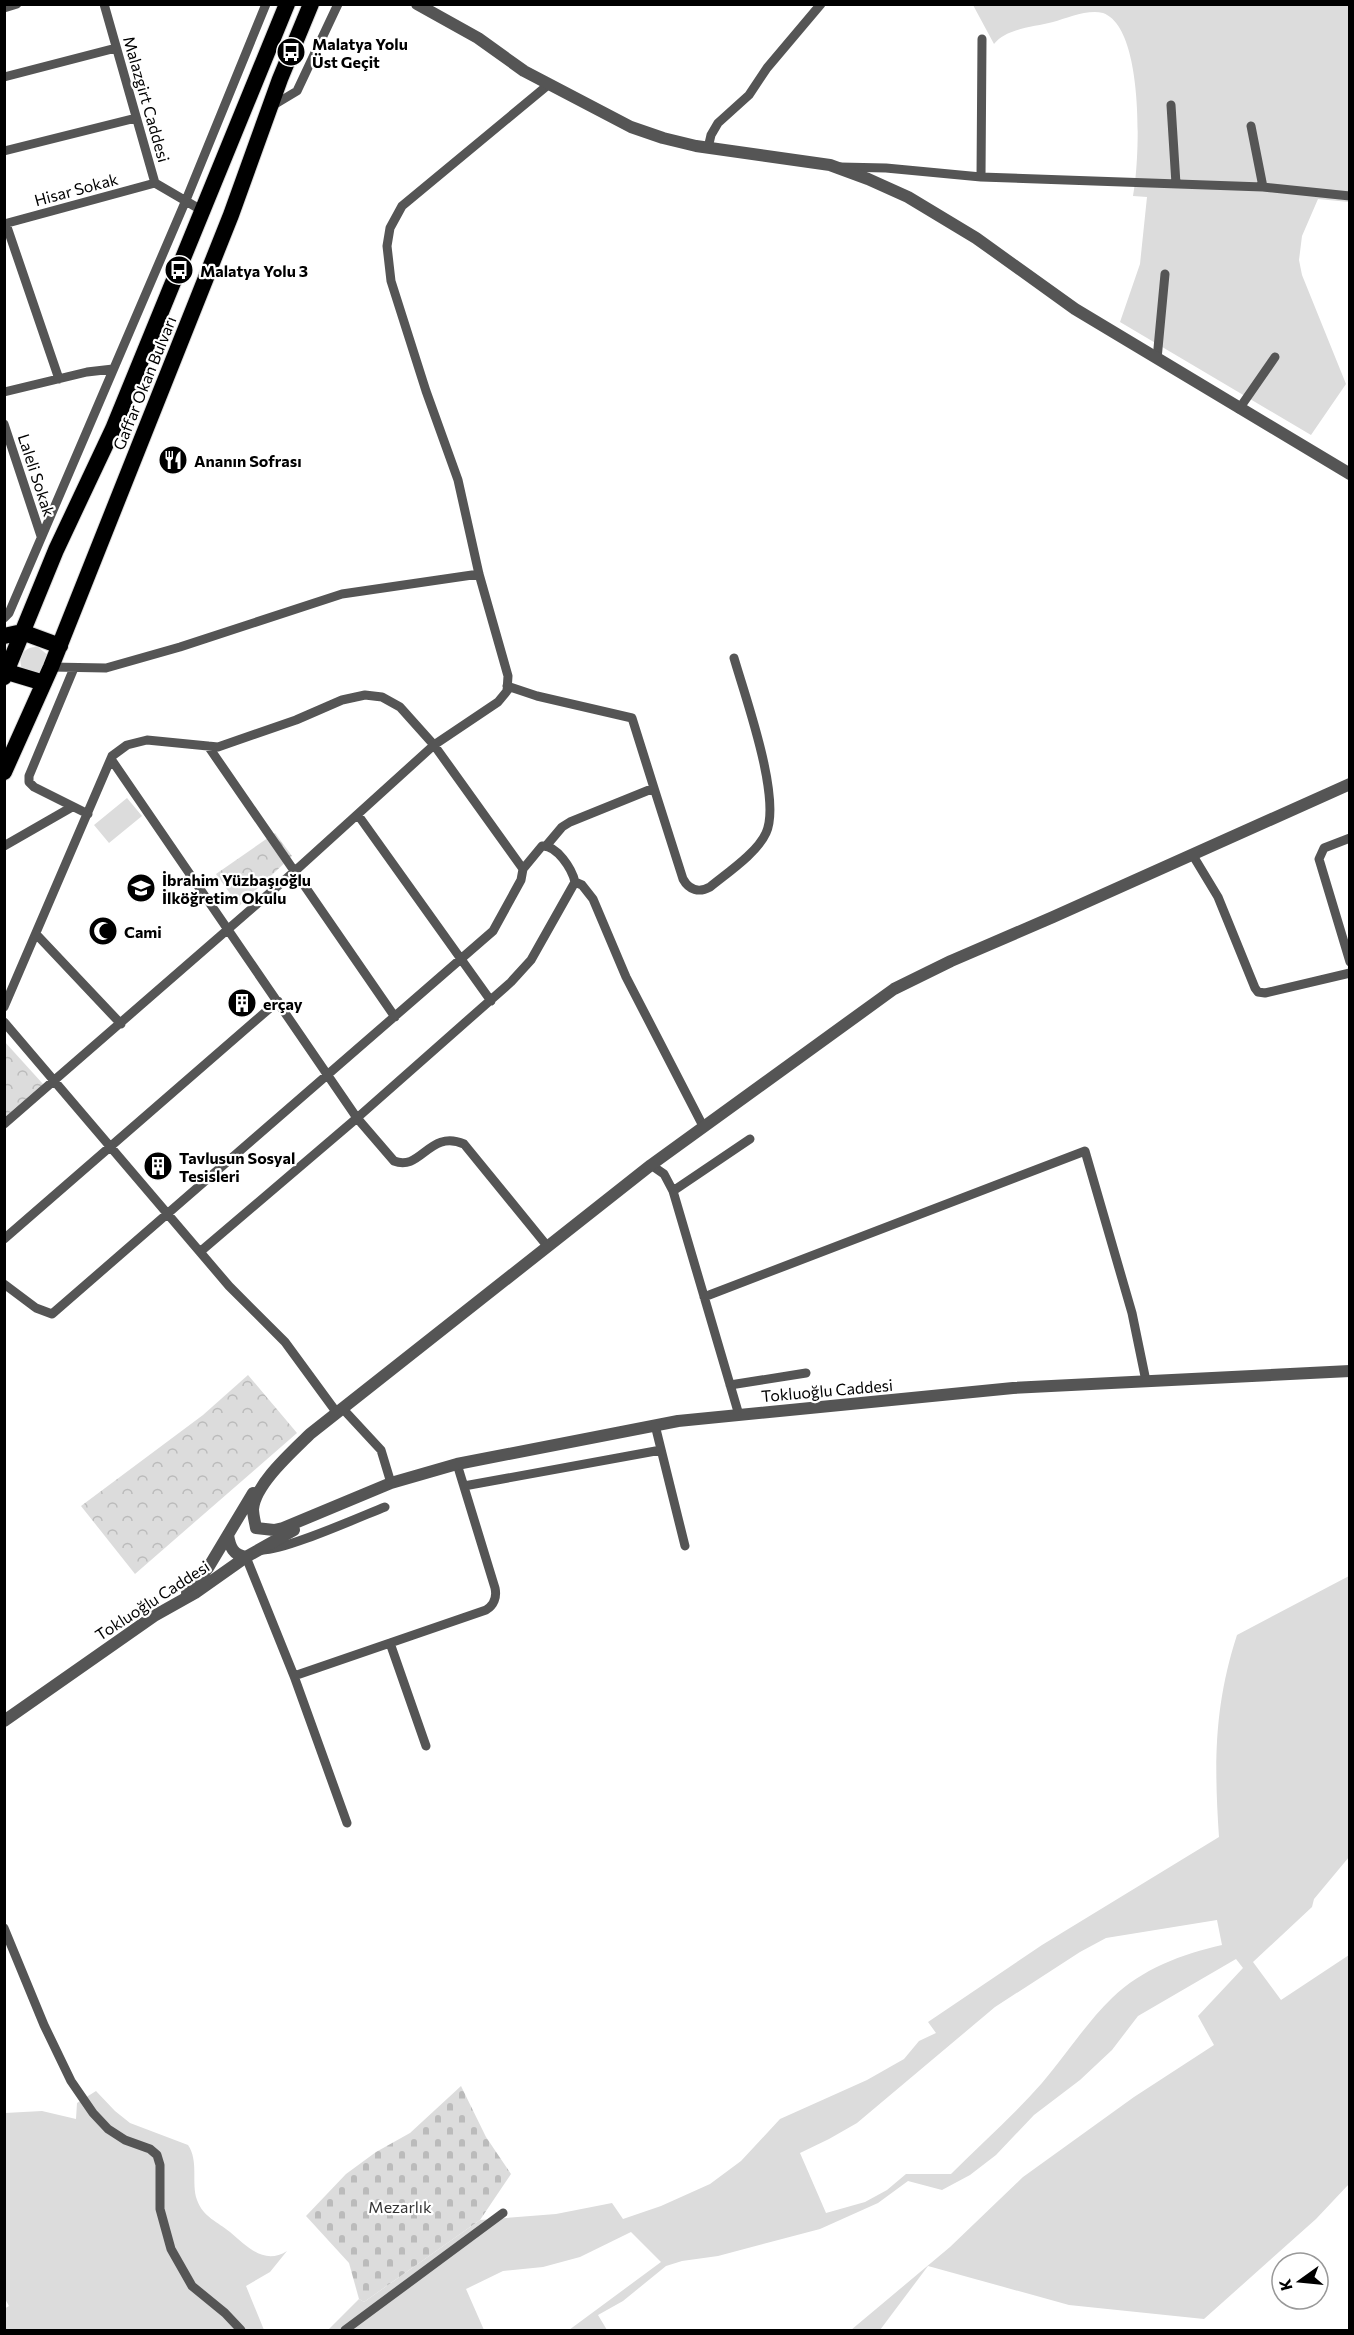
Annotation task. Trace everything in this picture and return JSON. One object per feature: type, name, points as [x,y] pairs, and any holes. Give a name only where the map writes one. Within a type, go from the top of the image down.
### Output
[{"type":"highway","name":"Gaffar Okan Bulvarı","points":[[5,673],[56,550],[113,429],[287,4]]},
{"type":"highway","name":"Gaffar Okan Bulvarı","points":[[4,772],[60,646],[231,215],[311,4]]},
{"type":"highway","points":[[4,636],[22,632],[60,646]]},
{"type":"highway","points":[[5,673],[44,683]]},
{"type":"street","points":[[4,8],[17,4]]},
{"type":"street","name":"Malazgirt Caddesi","points":[[104,4],[155,183],[203,211]]},
{"type":"street","points":[[4,618],[9,613],[186,200],[266,4]]},
{"type":"street","points":[[270,108],[297,91],[338,4]]},
{"type":"street","points":[[417,4],[468,32],[548,85],[631,127],[663,138],[708,148],[812,161],[837,167],[888,188],[931,210],[976,238],[1075,309],[1350,474]]},
{"type":"street","points":[[708,148],[711,135],[718,123],[749,95],[767,68],[822,4]]},
{"type":"street","points":[[981,177],[982,39]]},
{"type":"street","points":[[4,77],[116,48]]},
{"type":"street","points":[[4,1124],[295,871],[434,745],[498,702],[507,691],[508,676],[479,574],[458,480],[426,391],[391,281],[387,246],[390,228],[402,206],[548,85]]},
{"type":"street","points":[[1171,105],[1176,184]]},
{"type":"street","points":[[4,151],[136,118]]},
{"type":"street","points":[[1251,126],[1263,188]]},
{"type":"street","points":[[837,167],[886,168],[981,177],[1263,188],[1350,196]]},
{"type":"street","name":"Hisar Sokak","points":[[5,224],[155,183]]},
{"type":"street","points":[[5,224],[59,379]]},
{"type":"street","points":[[1157,359],[1165,274]]},
{"type":"street","points":[[1239,409],[1275,357]]},
{"type":"street","points":[[4,392],[87,372],[113,369]]},
{"type":"street","name":"Laleli Sokak","points":[[4,424],[41,536]]},
{"type":"street","points":[[51,667],[106,668],[180,647],[342,594],[479,574]]},
{"type":"street","points":[[507,686],[537,696],[632,718],[683,879],[693,889],[702,891],[710,887],[763,840],[770,819],[763,758],[734,658]]},
{"type":"street","points":[[74,668],[29,776],[29,782],[34,787],[88,814]]},
{"type":"street","points":[[4,1007],[111,759],[122,748],[140,740],[164,740],[218,747],[296,720],[342,700],[369,695],[388,699],[400,707],[434,745],[523,869]]},
{"type":"street","points":[[208,746],[395,1017]]},
{"type":"street","points":[[111,759],[357,1118],[394,1161],[401,1164],[413,1161],[429,1147],[439,1142],[450,1140],[464,1144],[548,1246]]},
{"type":"street","points":[[182,1598],[208,1568],[256,1489],[310,1434],[651,1165],[894,989],[1350,783]]},
{"type":"street","points":[[4,1284],[36,1308],[52,1314],[329,1076],[493,931],[521,880],[523,869],[562,827],[654,788]]},
{"type":"street","points":[[4,846],[72,807]]},
{"type":"street","points":[[358,815],[491,1001]]},
{"type":"street","points":[[1350,838],[1324,848],[1319,855],[1350,962]]},
{"type":"street","points":[[546,846],[554,849],[575,882],[582,885],[593,899],[626,977],[703,1126]]},
{"type":"street","points":[[1192,854],[1218,897],[1258,992],[1265,993],[1350,973]]},
{"type":"street","points":[[201,1251],[491,1001],[531,960],[575,886],[575,882]]},
{"type":"street","points":[[36,934],[121,1024]]},
{"type":"street","points":[[4,1239],[278,1001]]},
{"type":"street","points":[[4,1022],[229,1286],[285,1342],[340,1411],[381,1450],[391,1483]]},
{"type":"street","points":[[673,1191],[750,1139]]},
{"type":"street","points":[[704,1297],[1085,1151],[1132,1313],[1146,1381]]},
{"type":"street","points":[[651,1165],[664,1174],[673,1191],[739,1415]]},
{"type":"street","name":"Tokluoğlu Caddesi","points":[[256,1528],[278,1530],[391,1483],[457,1464],[656,1425],[1002,1389],[1350,1371]]},
{"type":"street","points":[[730,1385],[806,1373]]},
{"type":"street","points":[[656,1425],[684,1546]]},
{"type":"street","points":[[464,1486],[661,1450]]},
{"type":"street","points":[[294,1676],[486,1610],[494,1601],[495,1588],[457,1464]]},
{"type":"street","points":[[267,1480],[253,1508],[258,1550],[267,1551],[285,1546],[385,1507]]},
{"type":"street","name":"Tokluoğlu Caddesi","points":[[4,1721],[154,1616],[182,1598],[195,1593],[246,1557],[306,1524],[321,1513]]},
{"type":"street","points":[[231,1530],[247,1525],[256,1528]]},
{"type":"street","points":[[231,1530],[232,1550],[246,1557],[294,1676],[347,1823]]},
{"type":"street","points":[[390,1643],[426,1746]]},
{"type":"street","points":[[4,1928],[44,2025],[71,2081],[93,2113],[108,2129],[133,2144],[150,2149],[157,2155],[160,2165],[160,2209],[171,2248],[192,2286],[225,2313],[241,2331]]},
{"type":"street","points":[[345,2331],[503,2213]]},
{"type":"green space","points":[[973,5],[1349,5],[1349,202],[1318,199],[1302,236],[1299,260],[1302,275],[1346,384],[1311,435],[1120,322],[1140,264],[1147,197],[1133,196],[1138,126],[1136,97],[1133,68],[1126,43],[1117,24],[1103,13],[1084,13],[1013,31],[994,44]]},
{"type":"green space","points":[[38,647],[49,656],[43,674],[23,671],[20,661],[23,653],[29,648]]},
{"type":"green space","points":[[127,798],[142,816],[109,843],[94,825]]},
{"type":"green space","points":[[275,833],[292,856],[239,906],[216,874]]},
{"type":"green space","points":[[4,1041],[43,1084],[5,1117],[4,1117]]},
{"type":"green space","points":[[248,1375],[297,1433],[135,1574],[81,1506],[203,1415]]},
{"type":"green space","points":[[1349,1576],[1349,1857],[1314,1899],[1312,1907],[1253,1962],[1281,2000],[1349,1955],[1349,2184],[1316,2219],[1280,2251],[1270,2251],[1270,2260],[1204,2319],[1069,2305],[928,2266],[880,2330],[851,2330],[950,2247],[1023,2177],[1134,2097],[1214,2045],[1198,2016],[1243,1968],[1236,1959],[1138,2016],[1112,2050],[1080,2080],[1034,2115],[996,2155],[970,2175],[942,2190],[908,2181],[878,2203],[820,2229],[718,2256],[682,2261],[666,2266],[623,2301],[598,2315],[607,2330],[569,2330],[661,2262],[631,2232],[580,2257],[543,2267],[503,2271],[466,2289],[484,2330],[328,2330],[359,2299],[364,2302],[480,2220],[556,2214],[612,2203],[623,2219],[661,2206],[710,2184],[741,2161],[780,2119],[867,2080],[904,2059],[919,2041],[936,2033],[928,2022],[1042,1945],[1219,1837],[1216,1759],[1220,1711],[1229,1661],[1237,1635]],"holes":[[[1217,1920],[1222,1945],[1192,1953],[1149,1971],[1112,1998],[1031,2095],[951,2174],[906,2174],[887,2190],[865,2202],[826,2213],[800,2153],[857,2123],[995,2007],[1080,1952],[1106,1938]]]},
{"type":"green space","name":"Mezarlık","points":[[461,2086],[486,2137],[511,2174],[480,2220],[364,2302],[359,2299],[349,2263],[306,2216],[346,2174],[376,2152],[410,2133]]},
{"type":"green space","points":[[96,2091],[130,2123],[188,2145],[193,2158],[197,2200],[211,2219],[249,2248],[263,2255],[279,2255],[287,2251],[270,2272],[246,2286],[264,2330],[5,2330],[4,2309],[9,2306],[4,2297],[5,2113],[42,2111],[76,2119],[77,2103]]},
{"type":"place","name":"Malatya Yolu Üst Geçit","points":[[291,52]]},
{"type":"place","name":"Malatya Yolu 3","points":[[179,270]]},
{"type":"place","name":"Ananın Sofrası","points":[[173,460]]},
{"type":"place","name":"İbrahim Yüzbaşıoğlu İlköğretim Okulu","points":[[141,888]]},
{"type":"place","name":"Cami","points":[[103,931]]},
{"type":"place","name":"erçay","points":[[242,1003]]},
{"type":"place","name":"Tavlusun Sosyal Tesisleri","points":[[158,1166]]}]
